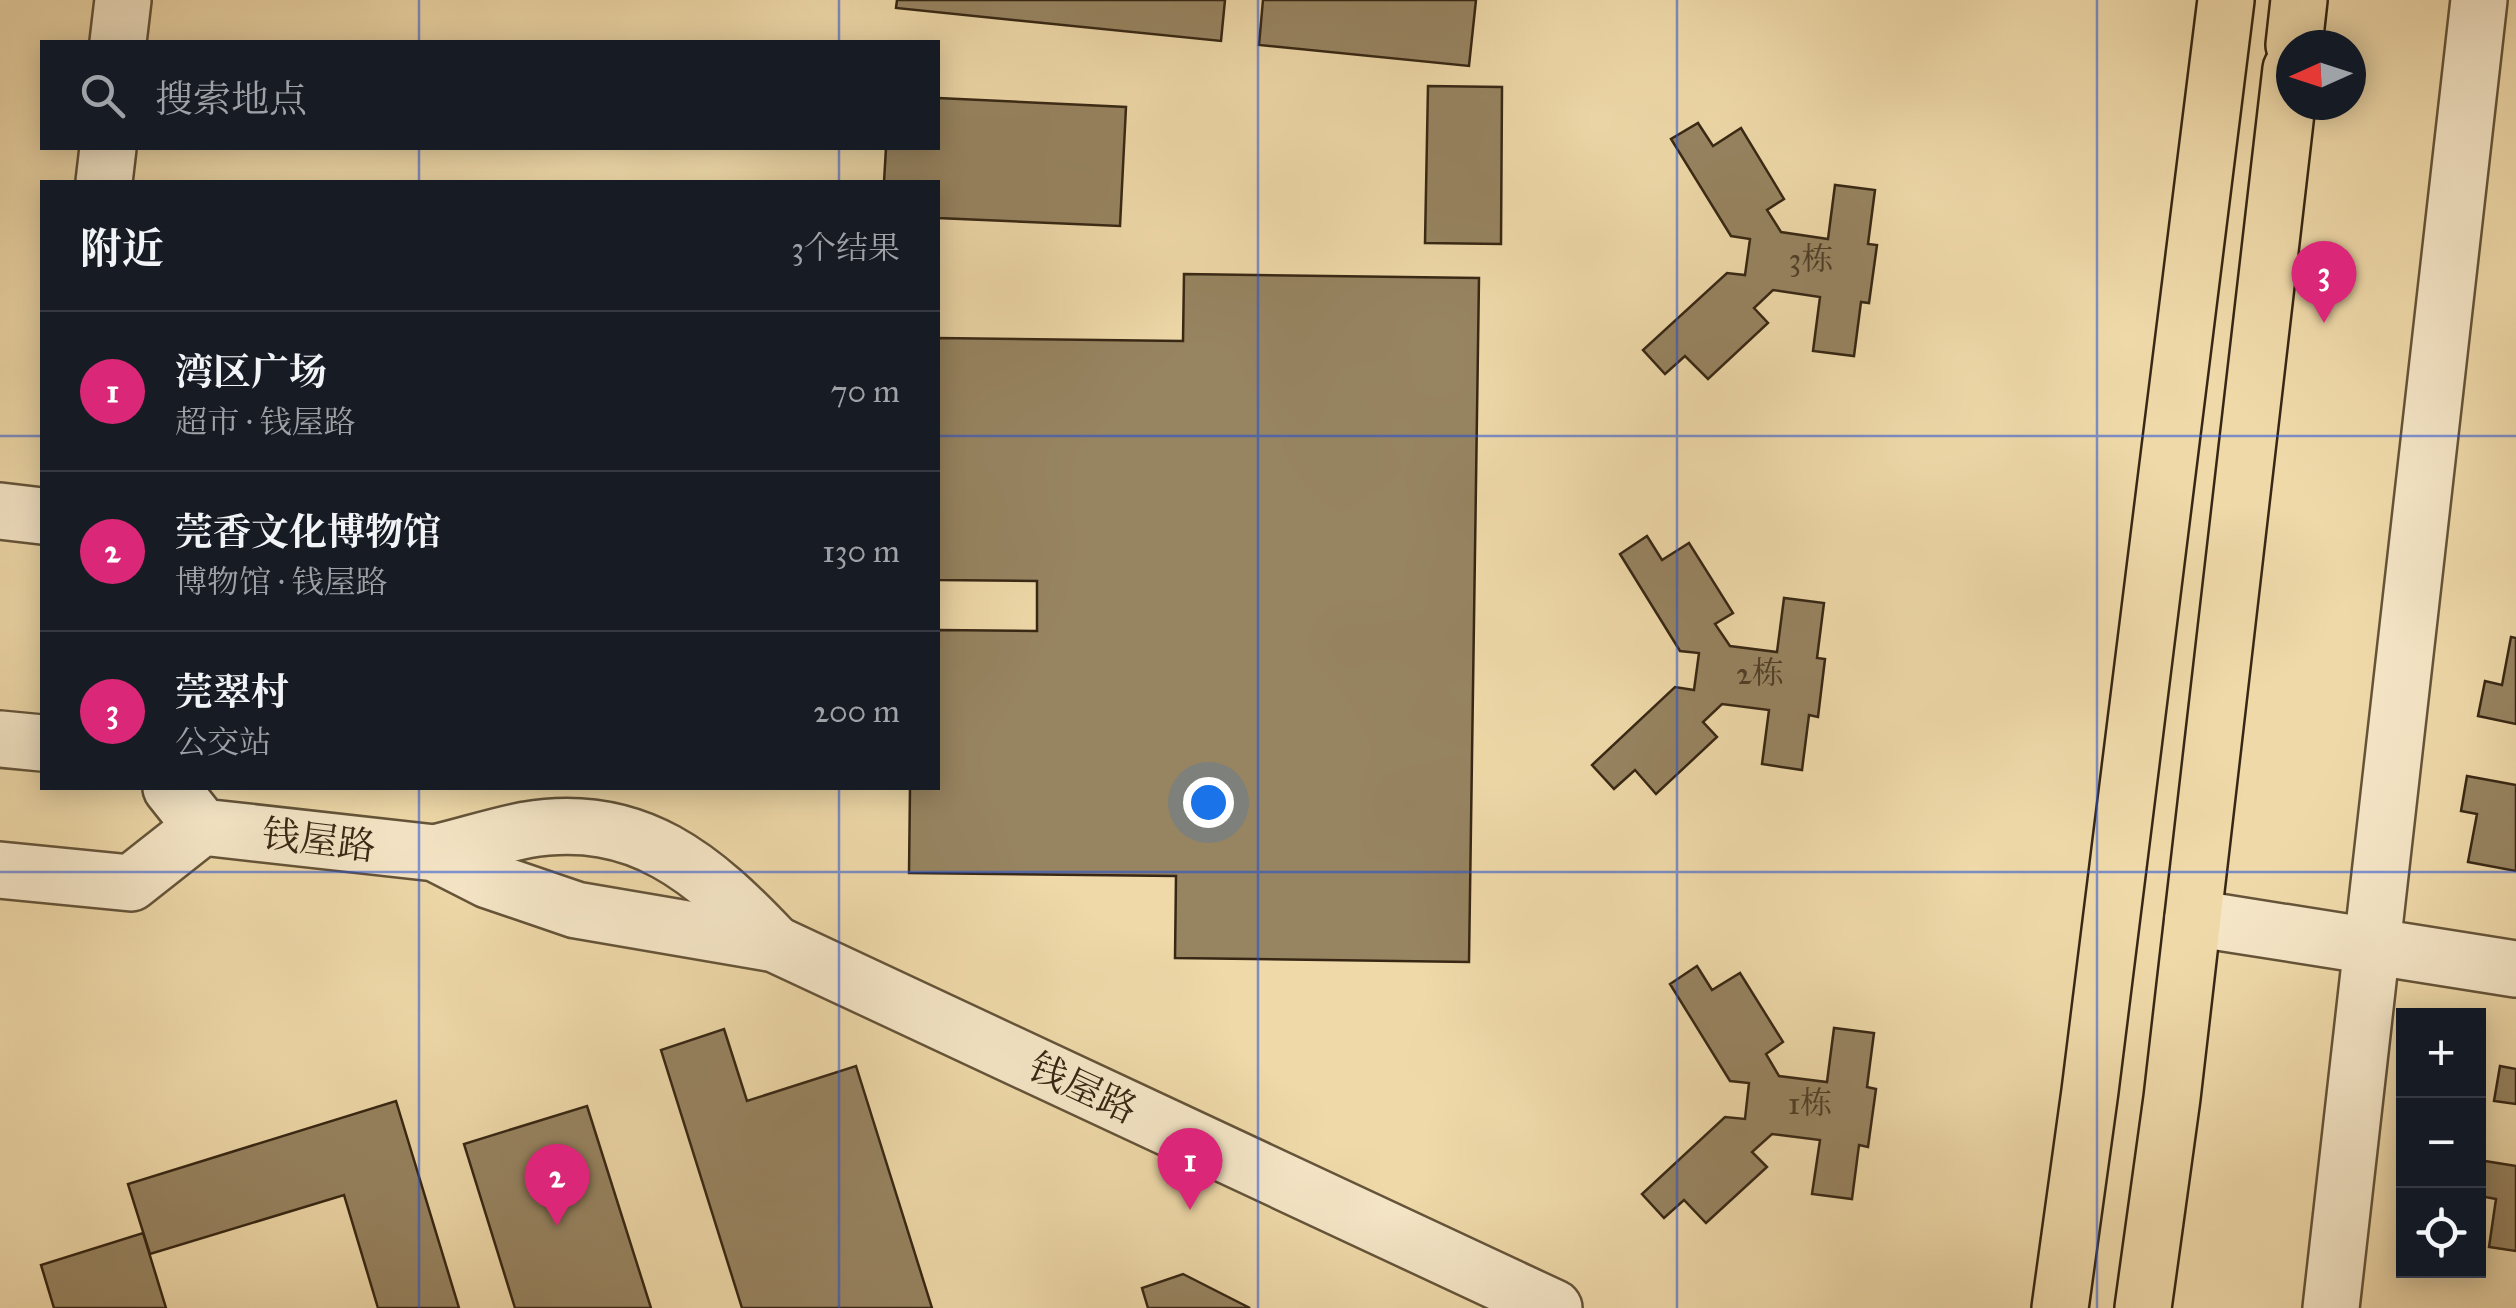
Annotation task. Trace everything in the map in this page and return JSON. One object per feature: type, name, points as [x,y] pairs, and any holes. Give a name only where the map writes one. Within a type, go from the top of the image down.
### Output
[{"type":"main road","points":[[2060,1308],[2226,0]]},
{"type":"main road","points":[[2296,30],[2299,0]]},
{"type":"main road","points":[[2143,1308],[2285,120]]},
{"type":"street","points":[[118,40],[123,0]]},
{"type":"street","points":[[2331,1308],[2479,0]]},
{"type":"street","points":[[104,180],[108,150]]},
{"type":"street","points":[[0,511],[40,516]]},
{"type":"street","points":[[0,739],[40,743]]},
{"type":"street","name":"钱屋路","points":[[0,870],[131,884],[187,807],[435,854],[488,880],[576,910],[775,944],[1554,1308]]},
{"type":"street","name":"钱屋路","points":[[435,854],[526,830],[562,826],[634,838],[699,870],[775,944]]},
{"type":"street","points":[[2192,918],[2516,969]]},
{"type":"building","points":[[897,0],[1225,0],[1221,41],[896,8]]},
{"type":"building","points":[[1263,0],[1476,0],[1469,66],[1259,45]]},
{"type":"building","points":[[1428,86],[1502,87],[1501,244],[1425,243]]},
{"type":"building","points":[[940,98],[1126,107],[1120,226],[940,218],[940,180],[884,180],[886,150],[940,150]]},
{"type":"building","points":[[1698,123],[1713,146],[1741,128],[1784,199],[1767,210],[1781,232],[1828,239],[1835,185],[1875,190],[1868,244],[1877,245],[1869,303],[1861,302],[1854,356],[1813,351],[1820,297],[1773,290],[1754,308],[1768,323],[1708,379],[1685,356],[1665,374],[1643,350],[1727,273],[1745,275],[1750,239],[1731,236],[1671,139]]},
{"type":"building","points":[[1184,274],[1479,278],[1469,962],[1175,958],[1176,876],[909,873],[910,790],[940,790],[940,630],[1037,631],[1037,581],[940,580],[940,338],[1183,341]]},
{"type":"building","points":[[1647,536],[1662,560],[1689,543],[1733,613],[1715,624],[1730,646],[1777,652],[1784,598],[1824,603],[1817,658],[1825,659],[1818,717],[1809,715],[1802,770],[1762,764],[1769,710],[1722,704],[1703,722],[1717,737],[1656,794],[1635,770],[1614,789],[1592,765],[1675,687],[1694,690],[1699,653],[1680,651],[1620,554]]},
{"type":"building","points":[[2511,637],[2516,638],[2516,724],[2478,716],[2485,681],[2502,685]]},
{"type":"building","points":[[2467,776],[2516,785],[2516,871],[2468,862],[2477,814],[2461,811]]},
{"type":"building","points":[[1697,966],[1712,990],[1740,973],[1783,1042],[1766,1054],[1779,1076],[1827,1082],[1834,1028],[1874,1033],[1867,1087],[1876,1089],[1868,1147],[1859,1145],[1852,1199],[1812,1194],[1820,1140],[1772,1134],[1752,1152],[1767,1167],[1706,1223],[1684,1200],[1664,1218],[1642,1194],[1725,1117],[1745,1119],[1749,1083],[1730,1081],[1670,984]]},
{"type":"building","points":[[724,1029],[747,1101],[856,1066],[932,1308],[742,1308],[661,1050]]},
{"type":"building","points":[[2500,1066],[2516,1069],[2516,1104],[2494,1101]]},
{"type":"building","points":[[396,1101],[459,1308],[378,1308],[344,1195],[150,1254],[128,1184]]},
{"type":"building","points":[[587,1106],[651,1308],[515,1308],[464,1144]]},
{"type":"building","points":[[2486,1161],[2516,1166],[2516,1251],[2489,1247],[2496,1199],[2486,1197]]},
{"type":"building","points":[[143,1233],[166,1308],[54,1308],[41,1265]]},
{"type":"building","points":[[1183,1274],[1250,1308],[1148,1308],[1142,1288]]},
{"type":"place","name":"莞翠村","points":[[2324,323]]},
{"type":"place","name":"湾区广场","points":[[1190,1210]]},
{"type":"place","name":"莞香文化博物馆","points":[[557,1226]]}]
